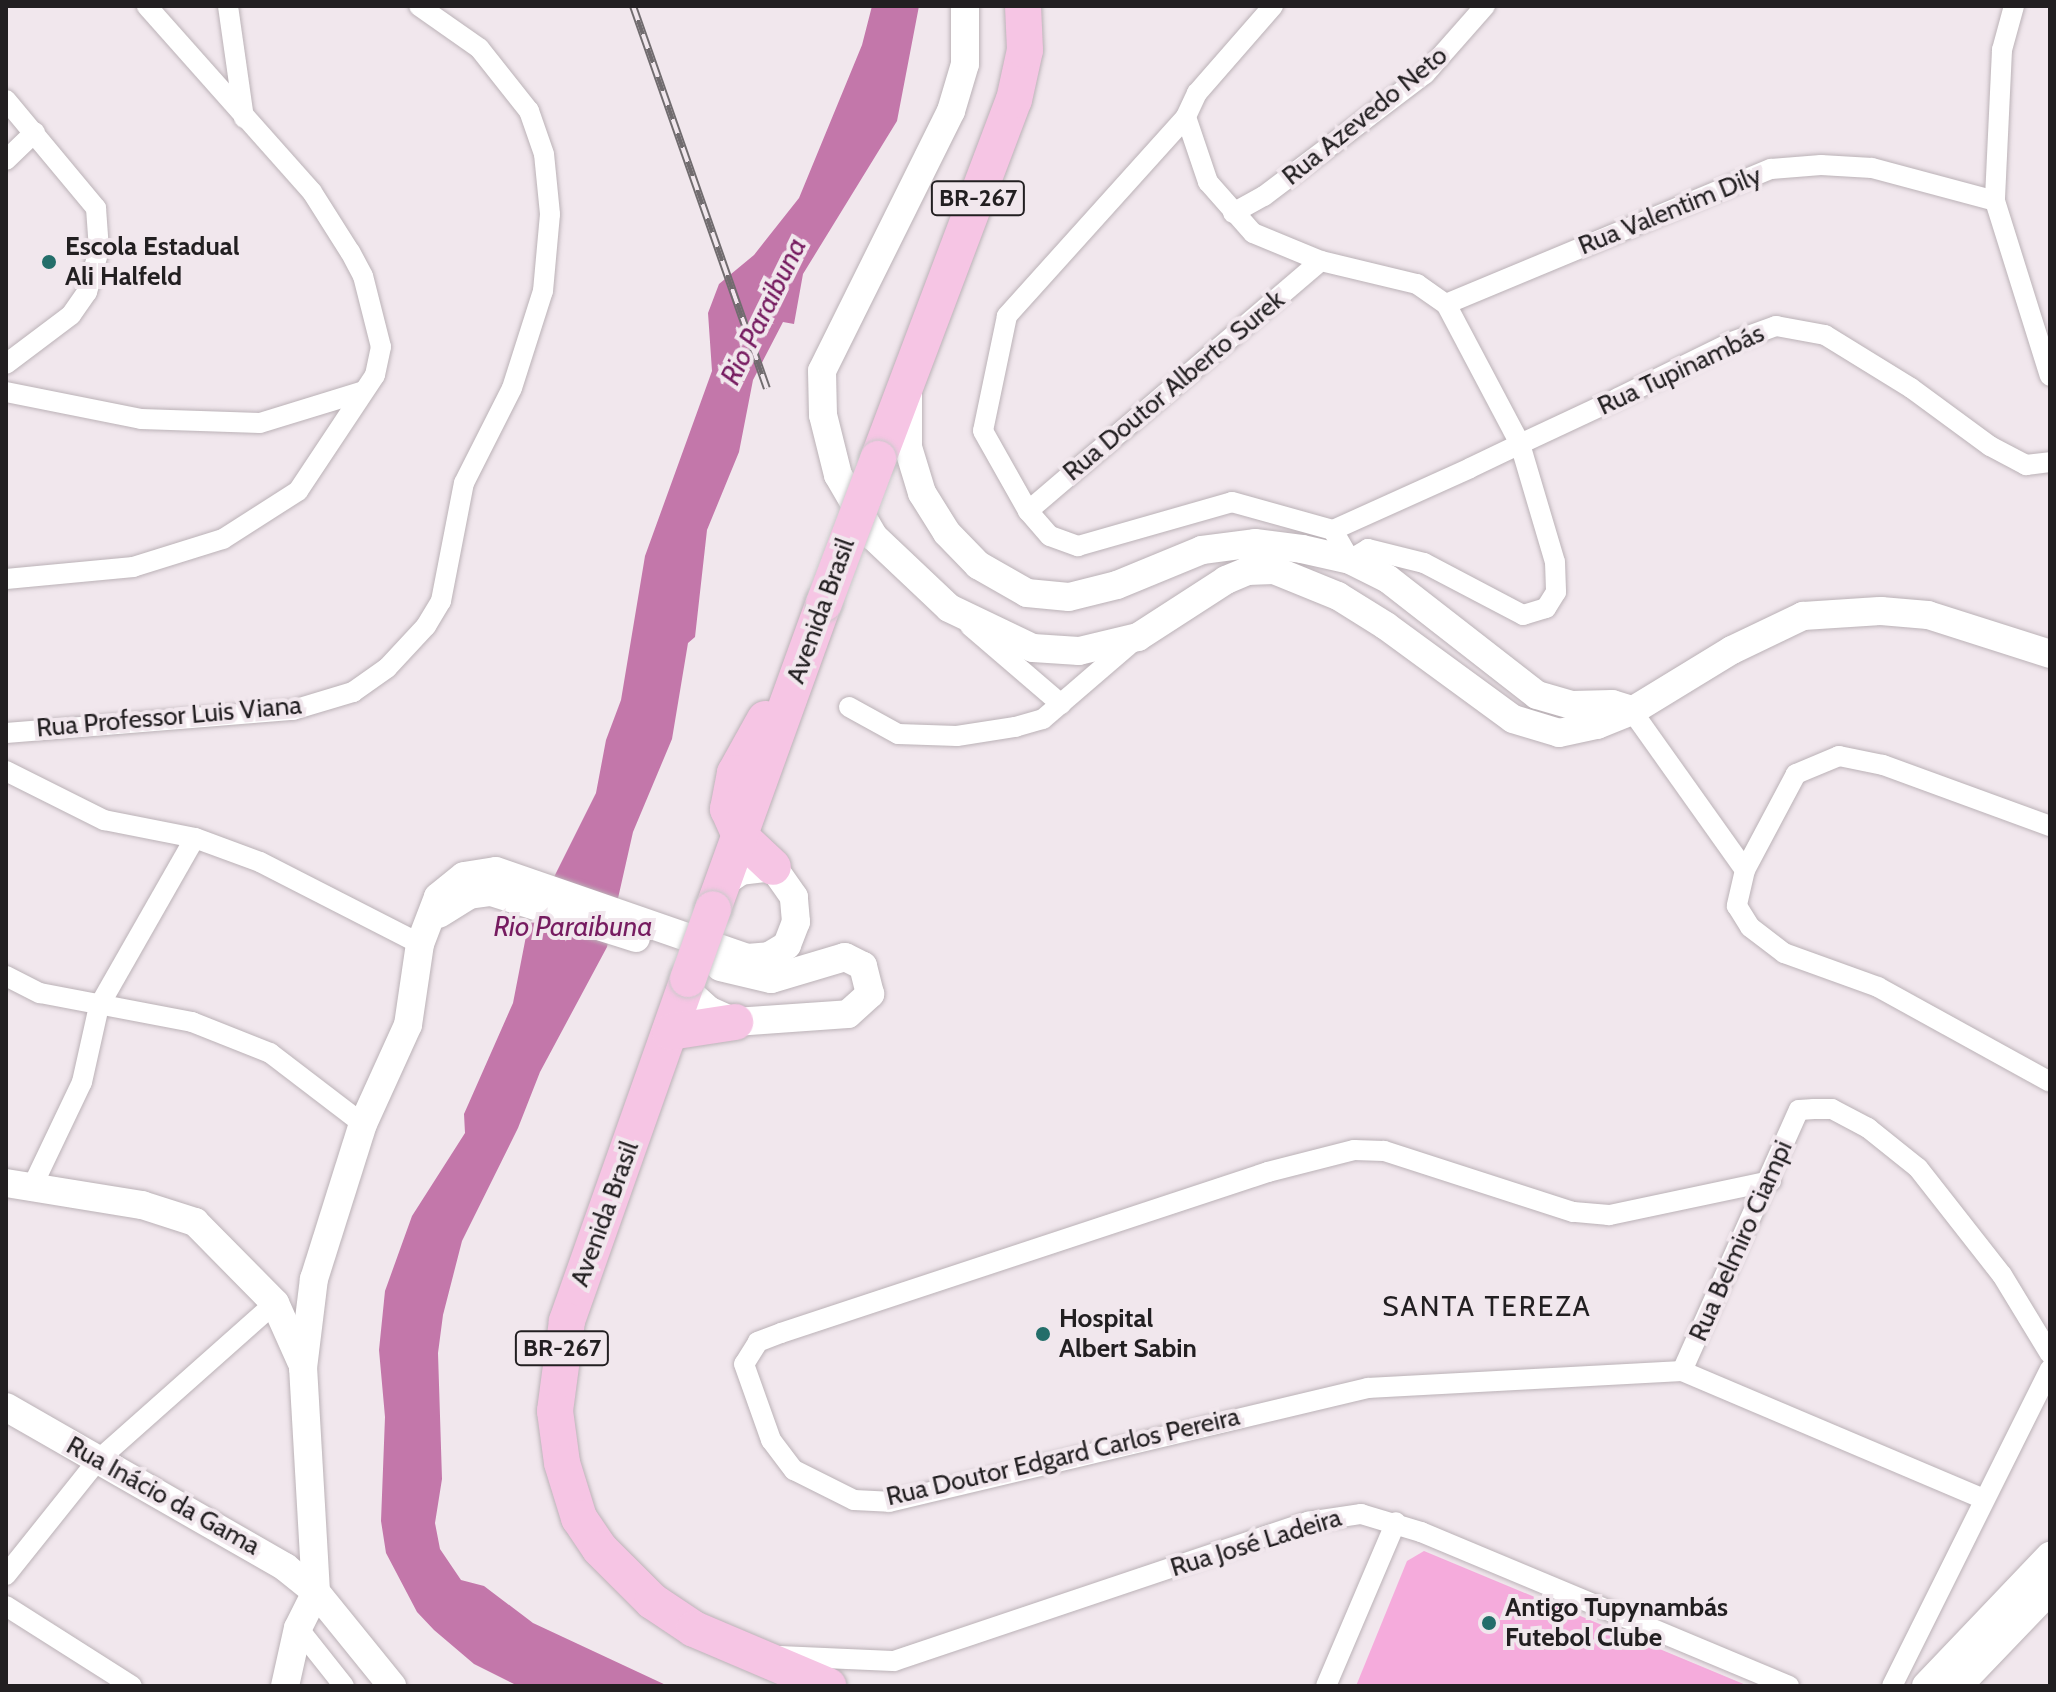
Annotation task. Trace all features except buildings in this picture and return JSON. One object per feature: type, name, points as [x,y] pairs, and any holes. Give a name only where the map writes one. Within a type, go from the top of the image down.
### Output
[{"type":"highway","name":"BR-267","points":[[908,384],[1014,100],[1025,50],[1023,6]]},
{"type":"highway","name":"Avenida Brasil","points":[[828,1686],[751,1655],[674,1617],[600,1549],[579,1518],[557,1438],[557,1379],[567,1321],[740,836],[728,809],[735,773],[760,725],[791,692],[908,384]]},
{"type":"highway","points":[[740,836],[773,867]]},
{"type":"highway","points":[[670,1032],[735,1022]]},
{"type":"main road","points":[[965,6],[965,64],[951,111],[822,371],[823,415],[838,475],[874,537],[949,608],[1033,648],[1079,651],[1138,637],[1247,571],[1274,570],[1338,596],[1414,645],[1513,719],[1559,733],[1597,725],[1632,711],[1732,650],[1803,616],[1881,611],[1928,615],[2050,654]]},
{"type":"main road","points":[[908,384],[908,447],[922,493],[947,533],[978,565],[1027,593],[1069,597],[1117,585],[1202,550],[1255,543],[1350,560],[1388,579],[1513,680],[1550,701],[1612,704],[1632,711]]},
{"type":"main road","points":[[1338,596],[1350,560]]},
{"type":"main road","points":[[1414,645],[1444,635],[1464,642]]},
{"type":"main road","points":[[650,933],[747,958],[779,952],[793,934],[796,910],[789,886],[773,867],[741,871],[718,896]]},
{"type":"main road","points":[[285,1686],[298,1628],[316,1592],[303,1368],[318,1261],[363,1124],[408,1025],[420,944],[432,918],[469,895],[506,884],[650,933],[759,979],[783,977],[845,957],[869,974],[865,1004],[848,1014],[735,1022],[708,1010],[686,984]]},
{"type":"main road","points":[[19,1185],[142,1205],[195,1222],[275,1303],[303,1368]]},
{"type":"main road","points":[[275,1303],[318,1261]]},
{"type":"main road","name":"Rua Inácio da Gama","points":[[6,1407],[97,1461],[254,1544],[316,1592]]},
{"type":"main road","points":[[285,1567],[315,1555]]},
{"type":"main road","points":[[1958,1686],[2050,1556]]},
{"type":"main road","points":[[1926,1686],[2005,1621],[2050,1590]]},
{"type":"main road","points":[[316,1592],[392,1686]]},
{"type":"street","points":[[6,579],[133,567],[223,539],[298,491],[335,443],[361,392],[375,375],[381,347],[363,276],[312,192],[147,6]]},
{"type":"street","points":[[228,6],[244,118]]},
{"type":"street","name":"Rua Professor Luis Viana","points":[[6,733],[293,710],[353,692],[387,668],[426,626],[441,601],[464,483],[512,388],[543,291],[550,214],[544,154],[529,111],[479,48],[419,6]]},
{"type":"street","points":[[1186,117],[1208,182],[1253,233],[1321,261],[1417,284],[1446,304],[1520,444],[1555,562],[1556,592],[1546,608],[1523,615],[1424,563],[1368,549],[1350,560],[1333,530],[1232,502],[1078,546],[1050,536],[1028,511],[983,431],[1007,316],[1186,117],[1197,93],[1273,6]]},
{"type":"street","name":"Rua Azevedo Neto","points":[[1233,213],[1276,187],[1425,74],[1485,6]]},
{"type":"street","points":[[2014,6],[2002,50],[1995,201],[2050,376]]},
{"type":"street","points":[[6,100],[96,208],[99,250],[96,272],[71,315],[6,364]]},
{"type":"street","points":[[6,160],[35,132]]},
{"type":"street","name":"Rua Valentim Dily","points":[[1446,304],[1771,169],[1821,165],[1872,168],[1995,201]]},
{"type":"street","name":"Rua Doutor Alberto Surek","points":[[1028,511],[1321,261]]},
{"type":"street","name":"Rua Tupinambás","points":[[1333,530],[1776,326],[1825,335],[1911,388],[1990,446],[2026,465],[2050,462]]},
{"type":"street","points":[[6,392],[141,419],[260,423],[361,392]]},
{"type":"street","points":[[949,608],[1061,704]]},
{"type":"street","points":[[849,707],[898,734],[957,736],[1043,719],[1138,637]]},
{"type":"street","points":[[1632,711],[1745,870]]},
{"type":"street","points":[[2050,826],[1883,765],[1839,756],[1796,774],[1745,870],[1737,906],[1750,927],[1784,953],[1878,987],[2050,1082]]},
{"type":"street","points":[[6,771],[104,820],[195,838],[260,862],[420,944]]},
{"type":"street","points":[[19,1185],[82,1082],[99,1006],[195,838]]},
{"type":"street","points":[[6,976],[40,993],[192,1022],[270,1053],[363,1124]]},
{"type":"street","name":"Rua Belmiro Ciampi","points":[[1682,1371],[1771,1181],[1799,1110],[1832,1109],[1868,1128],[1918,1168],[2002,1275],[2050,1354]]},
{"type":"street","name":"Rua Doutor Edgard Carlos Pereira","points":[[1771,1181],[1609,1215],[1573,1212],[1384,1151],[1354,1150],[1268,1172],[781,1333],[758,1342],[744,1364],[771,1440],[794,1470],[854,1500],[889,1502],[1368,1388],[1682,1371],[1984,1499]]},
{"type":"street","points":[[6,1575],[97,1461],[275,1303]]},
{"type":"street","points":[[1892,1686],[2050,1369]]},
{"type":"street","name":"Rua José Ladeira","points":[[751,1655],[894,1661],[1308,1522],[1361,1514],[1396,1522],[1789,1686]]},
{"type":"street","points":[[1326,1686],[1396,1522]]},
{"type":"street","points":[[6,1606],[132,1686]]},
{"type":"street","points":[[298,1628],[344,1686]]},
{"type":"shaded area","name":"Antigo Tupynambás Futebol Clube","points":[[1424,1551],[1748,1686],[1356,1686],[1407,1561]]},
{"type":"water","name":"Rio Paraibuna","points":[[872,6],[919,6],[897,121],[803,274],[794,324],[783,322],[753,380],[739,452],[707,530],[695,637],[688,643],[672,739],[633,832],[607,947],[540,1072],[518,1128],[462,1241],[443,1315],[438,1353],[442,1479],[435,1523],[440,1549],[461,1580],[484,1586],[533,1623],[668,1686],[518,1686],[474,1664],[434,1630],[417,1612],[386,1553],[381,1521],[385,1417],[379,1350],[385,1291],[412,1216],[465,1133],[464,1114],[513,1003],[527,931],[596,793],[606,740],[621,700],[645,556],[712,371],[708,313],[719,284],[754,255],[799,198],[862,45]]},
{"type":"railway","points":[[633,6],[767,388]]},
{"type":"place","name":"Escola Estadual Ali Halfeld","points":[[49,262]]},
{"type":"place","name":"Hospital Albert Sabin","points":[[1043,1334]]},
{"type":"place","name":"Antigo Tupynambás Futebol Clube","points":[[1489,1623]]},
{"type":"district","name":"SANTA TEREZA","points":[[1487,1306]]}]
